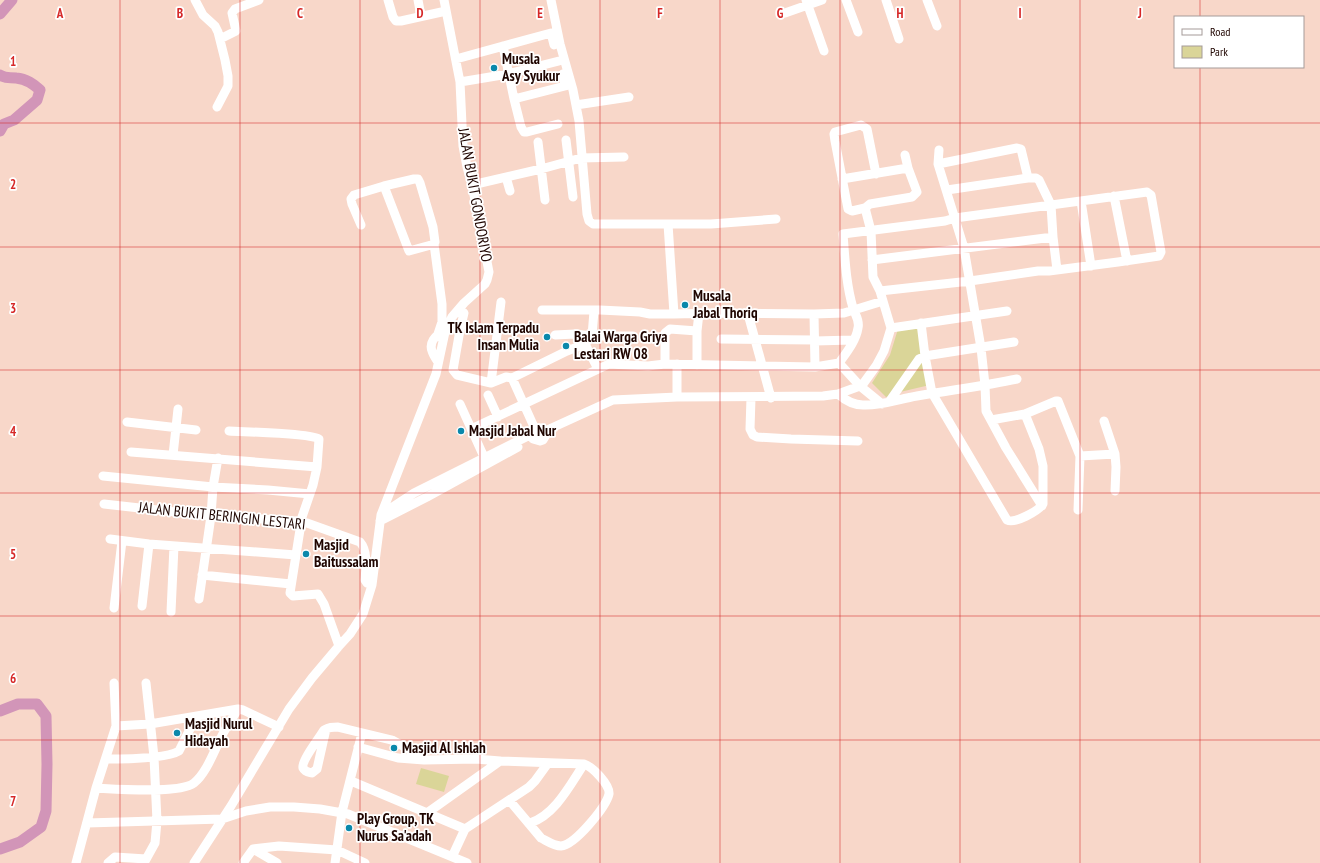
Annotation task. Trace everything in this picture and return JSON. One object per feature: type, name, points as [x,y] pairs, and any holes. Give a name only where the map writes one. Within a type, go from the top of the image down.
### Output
[{"type":"street","points":[[195,0],[204,15],[215,26],[220,39],[229,81],[225,93],[217,107]]},
{"type":"street","points":[[220,39],[236,31],[232,14],[235,9],[259,0]]},
{"type":"street","points":[[388,0],[393,17],[396,21],[446,11]]},
{"type":"street","points":[[418,0],[421,16]]},
{"type":"street","name":"JALAN BUKIT GONDORIYO","points":[[194,863],[289,709],[307,684],[338,646],[350,634],[362,614],[372,585],[380,518],[430,392],[436,374],[442,333],[458,309],[485,284],[487,280],[489,272],[487,258],[463,146],[460,82],[444,0]]},
{"type":"street","points":[[551,0],[560,44],[576,105],[587,214],[593,224],[711,224],[776,219]]},
{"type":"street","points":[[785,13],[807,2],[822,0]]},
{"type":"street","points":[[846,0],[858,32]]},
{"type":"street","points":[[886,0],[899,39]]},
{"type":"street","points":[[927,0],[936,26]]},
{"type":"street","points":[[807,2],[824,51]]},
{"type":"street","points":[[456,59],[551,34],[565,86],[514,99]]},
{"type":"street","points":[[503,46],[514,99],[521,127],[524,132],[558,124]]},
{"type":"street","points":[[460,82],[508,74],[559,61]]},
{"type":"street","points":[[576,105],[629,96]]},
{"type":"street","points":[[876,174],[867,129],[861,125],[835,132],[834,134],[848,209],[852,211],[865,208],[870,204],[912,197],[916,194],[917,192],[905,155]]},
{"type":"street","points":[[566,140],[573,197]]},
{"type":"street","points":[[538,142],[545,200]]},
{"type":"street","points":[[938,164],[1020,148],[1023,152],[1028,178]]},
{"type":"street","points":[[940,150],[938,164],[964,248],[976,315],[985,385],[986,410],[1006,448],[1042,506]]},
{"type":"street","points":[[472,185],[506,176],[541,170],[581,158],[624,157]]},
{"type":"street","points":[[842,179],[908,168]]},
{"type":"street","points":[[506,176],[510,191]]},
{"type":"street","points":[[947,190],[1028,178],[1036,178],[1039,180],[1051,205],[1057,270]]},
{"type":"street","points":[[361,225],[352,204],[351,199],[354,195],[384,186],[414,179],[418,180],[433,227],[442,304],[442,333]]},
{"type":"street","points":[[384,186],[408,251],[434,244]]},
{"type":"street","points":[[471,429],[609,364],[648,366],[677,364],[815,367],[839,363],[857,332],[859,320],[854,311],[848,292],[843,234],[945,221],[955,218],[1114,196],[1150,193],[1151,195],[1161,254],[1127,261],[1038,271],[970,282],[880,291]]},
{"type":"street","points":[[1114,196],[1127,261]]},
{"type":"street","points":[[1081,201],[1091,266]]},
{"type":"street","points":[[380,518],[427,497],[534,434],[541,428],[545,431],[613,400],[677,397],[771,398],[824,396],[838,394],[860,386],[876,366],[884,351],[891,328],[884,301],[872,277],[870,231],[865,208]]},
{"type":"street","points":[[668,224],[674,314]]},
{"type":"street","points":[[872,260],[1053,237]]},
{"type":"street","points":[[542,310],[600,310],[650,314],[814,314],[844,313],[884,301]]},
{"type":"street","points":[[491,382],[501,302]]},
{"type":"street","points":[[464,313],[453,370],[457,375],[491,382],[506,377],[512,378],[585,344],[592,336],[594,311]]},
{"type":"street","points":[[891,328],[1007,311]]},
{"type":"street","points":[[697,365],[697,331],[699,313]]},
{"type":"street","points":[[748,314],[771,398]]},
{"type":"street","points":[[814,314],[815,367]]},
{"type":"street","points":[[921,323],[932,393],[1007,520],[1012,522],[1018,520],[1043,504],[1043,466],[1039,448],[1025,414]]},
{"type":"street","points":[[665,364],[665,333],[667,330],[670,328],[697,331]]},
{"type":"street","points":[[554,335],[575,334],[592,336],[633,336]]},
{"type":"street","points":[[720,339],[853,340]]},
{"type":"street","points":[[885,403],[919,359],[925,356],[1014,342]]},
{"type":"street","points":[[585,344],[598,369]]},
{"type":"street","points":[[839,363],[860,386],[885,403]]},
{"type":"street","points":[[677,364],[677,397]]},
{"type":"street","points":[[512,378],[524,404],[534,434]]},
{"type":"street","points":[[838,394],[853,404],[863,405],[885,403],[932,393],[1017,380]]},
{"type":"street","points":[[488,395],[498,416]]},
{"type":"street","points":[[751,398],[750,429],[753,435],[758,437],[785,439],[858,441]]},
{"type":"street","points":[[991,420],[1025,414],[1058,401],[1080,456],[1078,510]]},
{"type":"street","points":[[460,404],[484,457]]},
{"type":"street","points":[[174,455],[178,409]]},
{"type":"street","points":[[1104,421],[1115,454],[1115,491]]},
{"type":"street","points":[[127,422],[196,430]]},
{"type":"street","points":[[229,431],[314,437],[318,439],[317,467],[302,522],[290,593],[293,596],[318,594],[324,604],[338,646]]},
{"type":"street","points":[[380,518],[414,493],[484,457],[534,434]]},
{"type":"street","points":[[131,452],[317,467]]},
{"type":"street","points":[[1080,456],[1115,454]]},
{"type":"street","points":[[199,599],[218,458]]},
{"type":"street","points":[[103,476],[213,487],[310,494]]},
{"type":"street","name":"JALAN BUKIT BERINGIN LESTARI","points":[[104,504],[211,516],[302,522],[360,542],[363,545],[365,553],[365,580],[367,583],[372,585]]},
{"type":"street","points":[[110,539],[148,544],[296,556]]},
{"type":"street","points":[[114,608],[122,541]]},
{"type":"street","points":[[142,606],[148,544]]},
{"type":"street","points":[[171,612],[174,546]]},
{"type":"street","points":[[202,575],[291,584]]},
{"type":"street","points":[[77,859],[96,788],[116,726],[114,683]]},
{"type":"street","points":[[108,863],[115,858],[145,861],[155,844],[157,821],[156,790],[146,683]]},
{"type":"street","points":[[116,726],[150,724],[238,709],[279,726]]},
{"type":"street","points":[[96,788],[156,790],[187,787],[195,783],[204,770],[238,709]]},
{"type":"street","points":[[106,759],[154,757],[174,754],[179,751],[196,717]]},
{"type":"street","points":[[326,729],[317,769],[315,772],[309,772],[305,770],[303,765],[326,729],[331,727],[338,727],[395,742],[424,760]]},
{"type":"street","points":[[335,863],[342,812],[362,733]]},
{"type":"street","points":[[358,747],[392,757],[424,760],[476,759],[584,764],[592,768],[608,788],[609,793],[596,818],[568,844],[562,846],[541,838],[530,823],[509,800]]},
{"type":"street","points":[[427,813],[500,761]]},
{"type":"street","points":[[452,857],[465,829],[529,787],[548,763]]},
{"type":"street","points":[[530,823],[539,820],[550,811],[561,798],[584,764]]},
{"type":"street","points":[[351,781],[465,829]]},
{"type":"street","points":[[87,823],[222,818],[246,811],[270,807],[294,807],[342,812],[467,863]]},
{"type":"street","points":[[244,863],[253,850],[279,846],[337,850],[365,863]]},
{"type":"street","points":[[253,850],[277,863]]},
{"type":"green space","points":[[923,324],[927,346],[891,396],[886,397],[872,383],[890,355],[898,329]]},
{"type":"green space","points":[[924,359],[934,384],[900,392]]},
{"type":"green space","points":[[421,768],[449,776],[444,792],[416,784]]},
{"type":"waterway","points":[[0,14],[12,0]]},
{"type":"waterway","points":[[0,75],[23,79],[40,90],[37,100],[14,120],[4,124],[0,131]]},
{"type":"waterway","points":[[0,711],[18,704],[37,704],[46,716],[47,764],[46,811],[41,827],[20,842],[0,849]]},
{"type":"place","name":"Musala Asy Syukur","points":[[494,68]]},
{"type":"place","name":"Musala Jabal Thoriq","points":[[685,305]]},
{"type":"place","name":"TK Islam Terpadu Insan Mulia","points":[[547,337]]},
{"type":"place","name":"Balai Warga Griya Lestari RW 08","points":[[566,346]]},
{"type":"place","name":"Masjid Jabal Nur","points":[[461,431]]},
{"type":"place","name":"Masjid Baitussalam","points":[[306,554]]},
{"type":"place","name":"Masjid Nurul Hidayah","points":[[177,733]]},
{"type":"place","name":"Masjid Al Ishlah","points":[[394,748]]},
{"type":"place","name":"Play Group, TK Nurus Sa'adah","points":[[349,828]]}]
